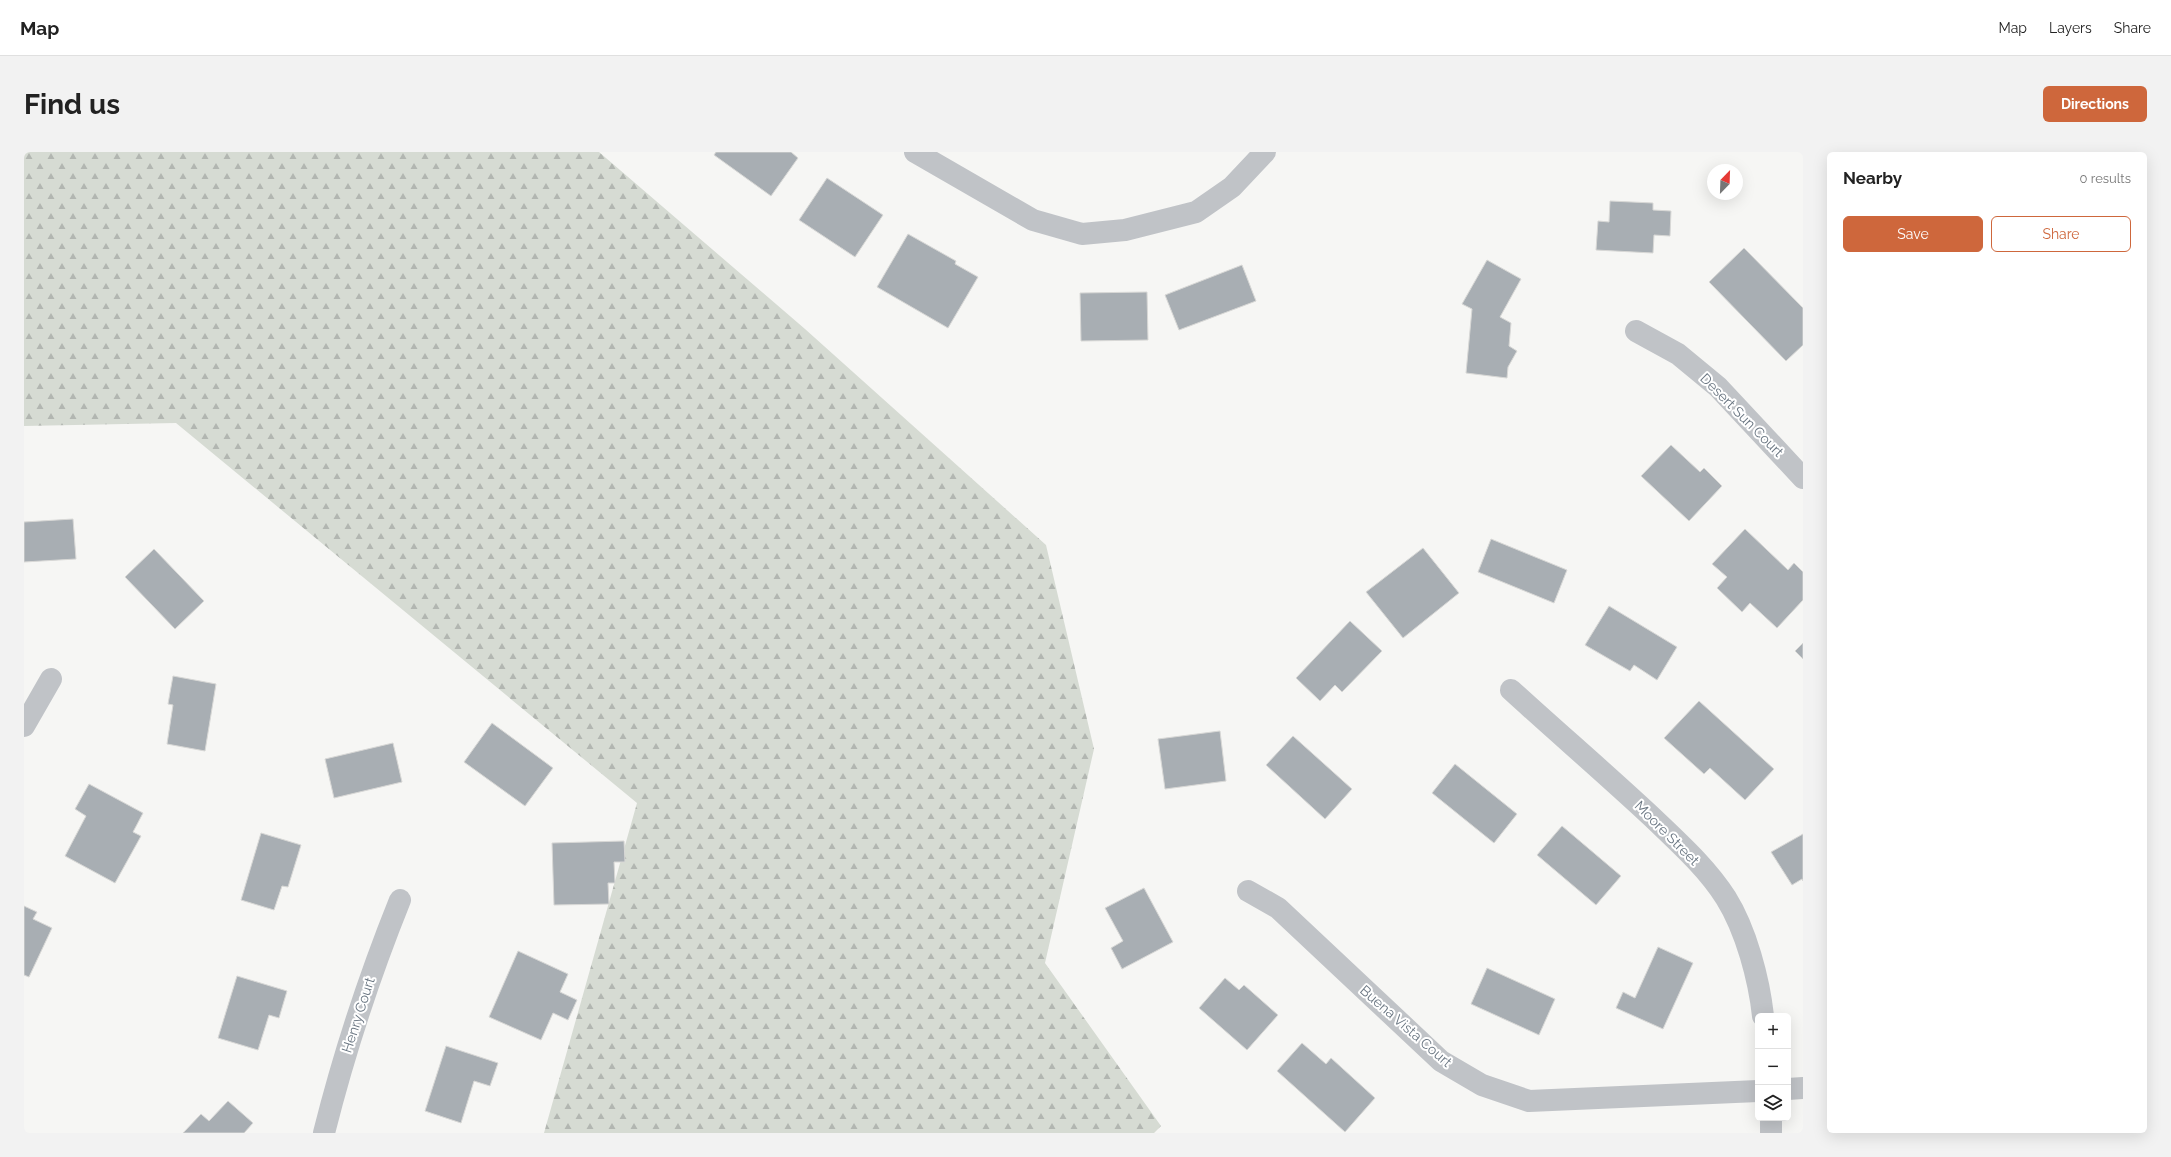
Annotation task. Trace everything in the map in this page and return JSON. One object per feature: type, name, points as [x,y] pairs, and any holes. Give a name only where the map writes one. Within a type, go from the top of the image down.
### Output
[{"type":"street","points":[[915,152],[1033,220],[1082,234],[1125,230],[1196,212],[1232,188],[1265,152]]},
{"type":"street","name":"Desert Sun Court","points":[[1636,331],[1678,354],[1718,388],[1803,478]]},
{"type":"street","points":[[24,726],[51,680]]},
{"type":"street","name":"Moore Street","points":[[1511,690],[1628,795],[1693,856],[1722,892],[1741,930],[1760,990],[1763,1013]]},
{"type":"street","name":"Buena Vista Court","points":[[1248,891],[1278,908],[1442,1060],[1482,1085],[1529,1101],[1755,1091]]},
{"type":"street","name":"Henry Court","points":[[324,1133],[349,1038],[378,955],[400,900]]},
{"type":"street","points":[[1791,1089],[1803,1088]]},
{"type":"street","points":[[1771,1121],[1771,1133]]},
{"type":"green space","points":[[24,152],[599,152],[805,329],[1046,545],[1094,749],[1045,963],[1161,1126],[1154,1133],[544,1133],[637,803],[176,423],[24,426]]},
{"type":"building","points":[[716,152],[791,152],[798,158],[771,196],[714,155]]},
{"type":"building","points":[[827,178],[883,215],[855,257],[799,220]]},
{"type":"building","points":[[1610,201],[1653,203],[1653,210],[1671,211],[1670,236],[1654,235],[1653,253],[1596,250],[1598,221],[1609,222]]},
{"type":"building","points":[[908,234],[956,261],[955,264],[978,277],[948,328],[877,287]]},
{"type":"building","points":[[1744,248],[1803,308],[1803,345],[1786,361],[1709,282]]},
{"type":"building","points":[[1487,260],[1521,279],[1500,317],[1511,323],[1509,346],[1517,351],[1508,367],[1507,378],[1466,373],[1472,309],[1462,304]]},
{"type":"building","points":[[1242,265],[1256,301],[1179,330],[1165,295]]},
{"type":"building","points":[[1147,292],[1148,340],[1081,341],[1080,293]]},
{"type":"building","points":[[1671,445],[1700,472],[1704,468],[1722,486],[1689,521],[1641,476]]},
{"type":"building","points":[[73,519],[76,559],[24,562],[24,522]]},
{"type":"building","points":[[1745,529],[1788,570],[1794,563],[1803,572],[1803,600],[1777,628],[1750,603],[1742,612],[1717,588],[1727,577],[1712,564]]},
{"type":"building","points":[[1491,539],[1567,570],[1554,603],[1478,572]]},
{"type":"building","points":[[1423,548],[1459,593],[1403,638],[1366,592]]},
{"type":"building","points":[[154,549],[204,601],[175,629],[125,577]]},
{"type":"building","points":[[1609,606],[1677,647],[1657,680],[1634,665],[1630,671],[1585,645]]},
{"type":"building","points":[[1350,621],[1382,651],[1342,692],[1335,685],[1320,701],[1296,678]]},
{"type":"building","points":[[1803,643],[1803,659],[1795,651]]},
{"type":"building","points":[[173,676],[216,684],[205,751],[167,744],[173,705],[168,704]]},
{"type":"building","points":[[1699,701],[1774,769],[1745,800],[1710,768],[1704,774],[1664,738]]},
{"type":"building","points":[[492,723],[553,768],[525,806],[464,762]]},
{"type":"building","points":[[1220,731],[1226,781],[1165,789],[1158,739]]},
{"type":"building","points":[[1293,736],[1352,789],[1325,819],[1266,765]]},
{"type":"building","points":[[393,743],[402,782],[334,798],[325,759]]},
{"type":"building","points":[[1455,764],[1517,814],[1494,843],[1432,793]]},
{"type":"building","points":[[89,784],[143,813],[133,832],[141,836],[115,883],[65,856],[86,816],[75,809]]},
{"type":"building","points":[[1562,826],[1621,876],[1596,905],[1537,855]]},
{"type":"building","points":[[261,833],[301,845],[288,887],[282,886],[274,910],[241,900]]},
{"type":"building","points":[[1803,834],[1803,881],[1802,879],[1792,885],[1771,852]]},
{"type":"building","points":[[624,841],[625,862],[614,862],[615,883],[608,883],[609,904],[554,905],[552,843]]},
{"type":"building","points":[[1144,888],[1173,942],[1122,969],[1111,948],[1123,941],[1105,908]]},
{"type":"building","points":[[24,906],[37,912],[33,919],[52,928],[29,977],[24,975]]},
{"type":"building","points":[[1658,947],[1693,963],[1663,1029],[1616,1008],[1623,992],[1635,998]]},
{"type":"building","points":[[518,951],[568,974],[560,992],[577,1000],[568,1020],[553,1013],[541,1040],[489,1017]]},
{"type":"building","points":[[1487,968],[1555,999],[1539,1035],[1471,1004]]},
{"type":"building","points":[[237,976],[287,991],[279,1018],[269,1015],[258,1050],[218,1038]]},
{"type":"building","points":[[1225,978],[1239,990],[1244,985],[1278,1015],[1247,1050],[1199,1008]]},
{"type":"building","points":[[1302,1043],[1326,1064],[1331,1058],[1375,1098],[1345,1132],[1277,1071]]},
{"type":"building","points":[[446,1046],[498,1063],[490,1086],[474,1081],[461,1123],[425,1111]]},
{"type":"building","points":[[228,1101],[253,1123],[244,1133],[183,1133],[201,1114],[209,1121]]}]
